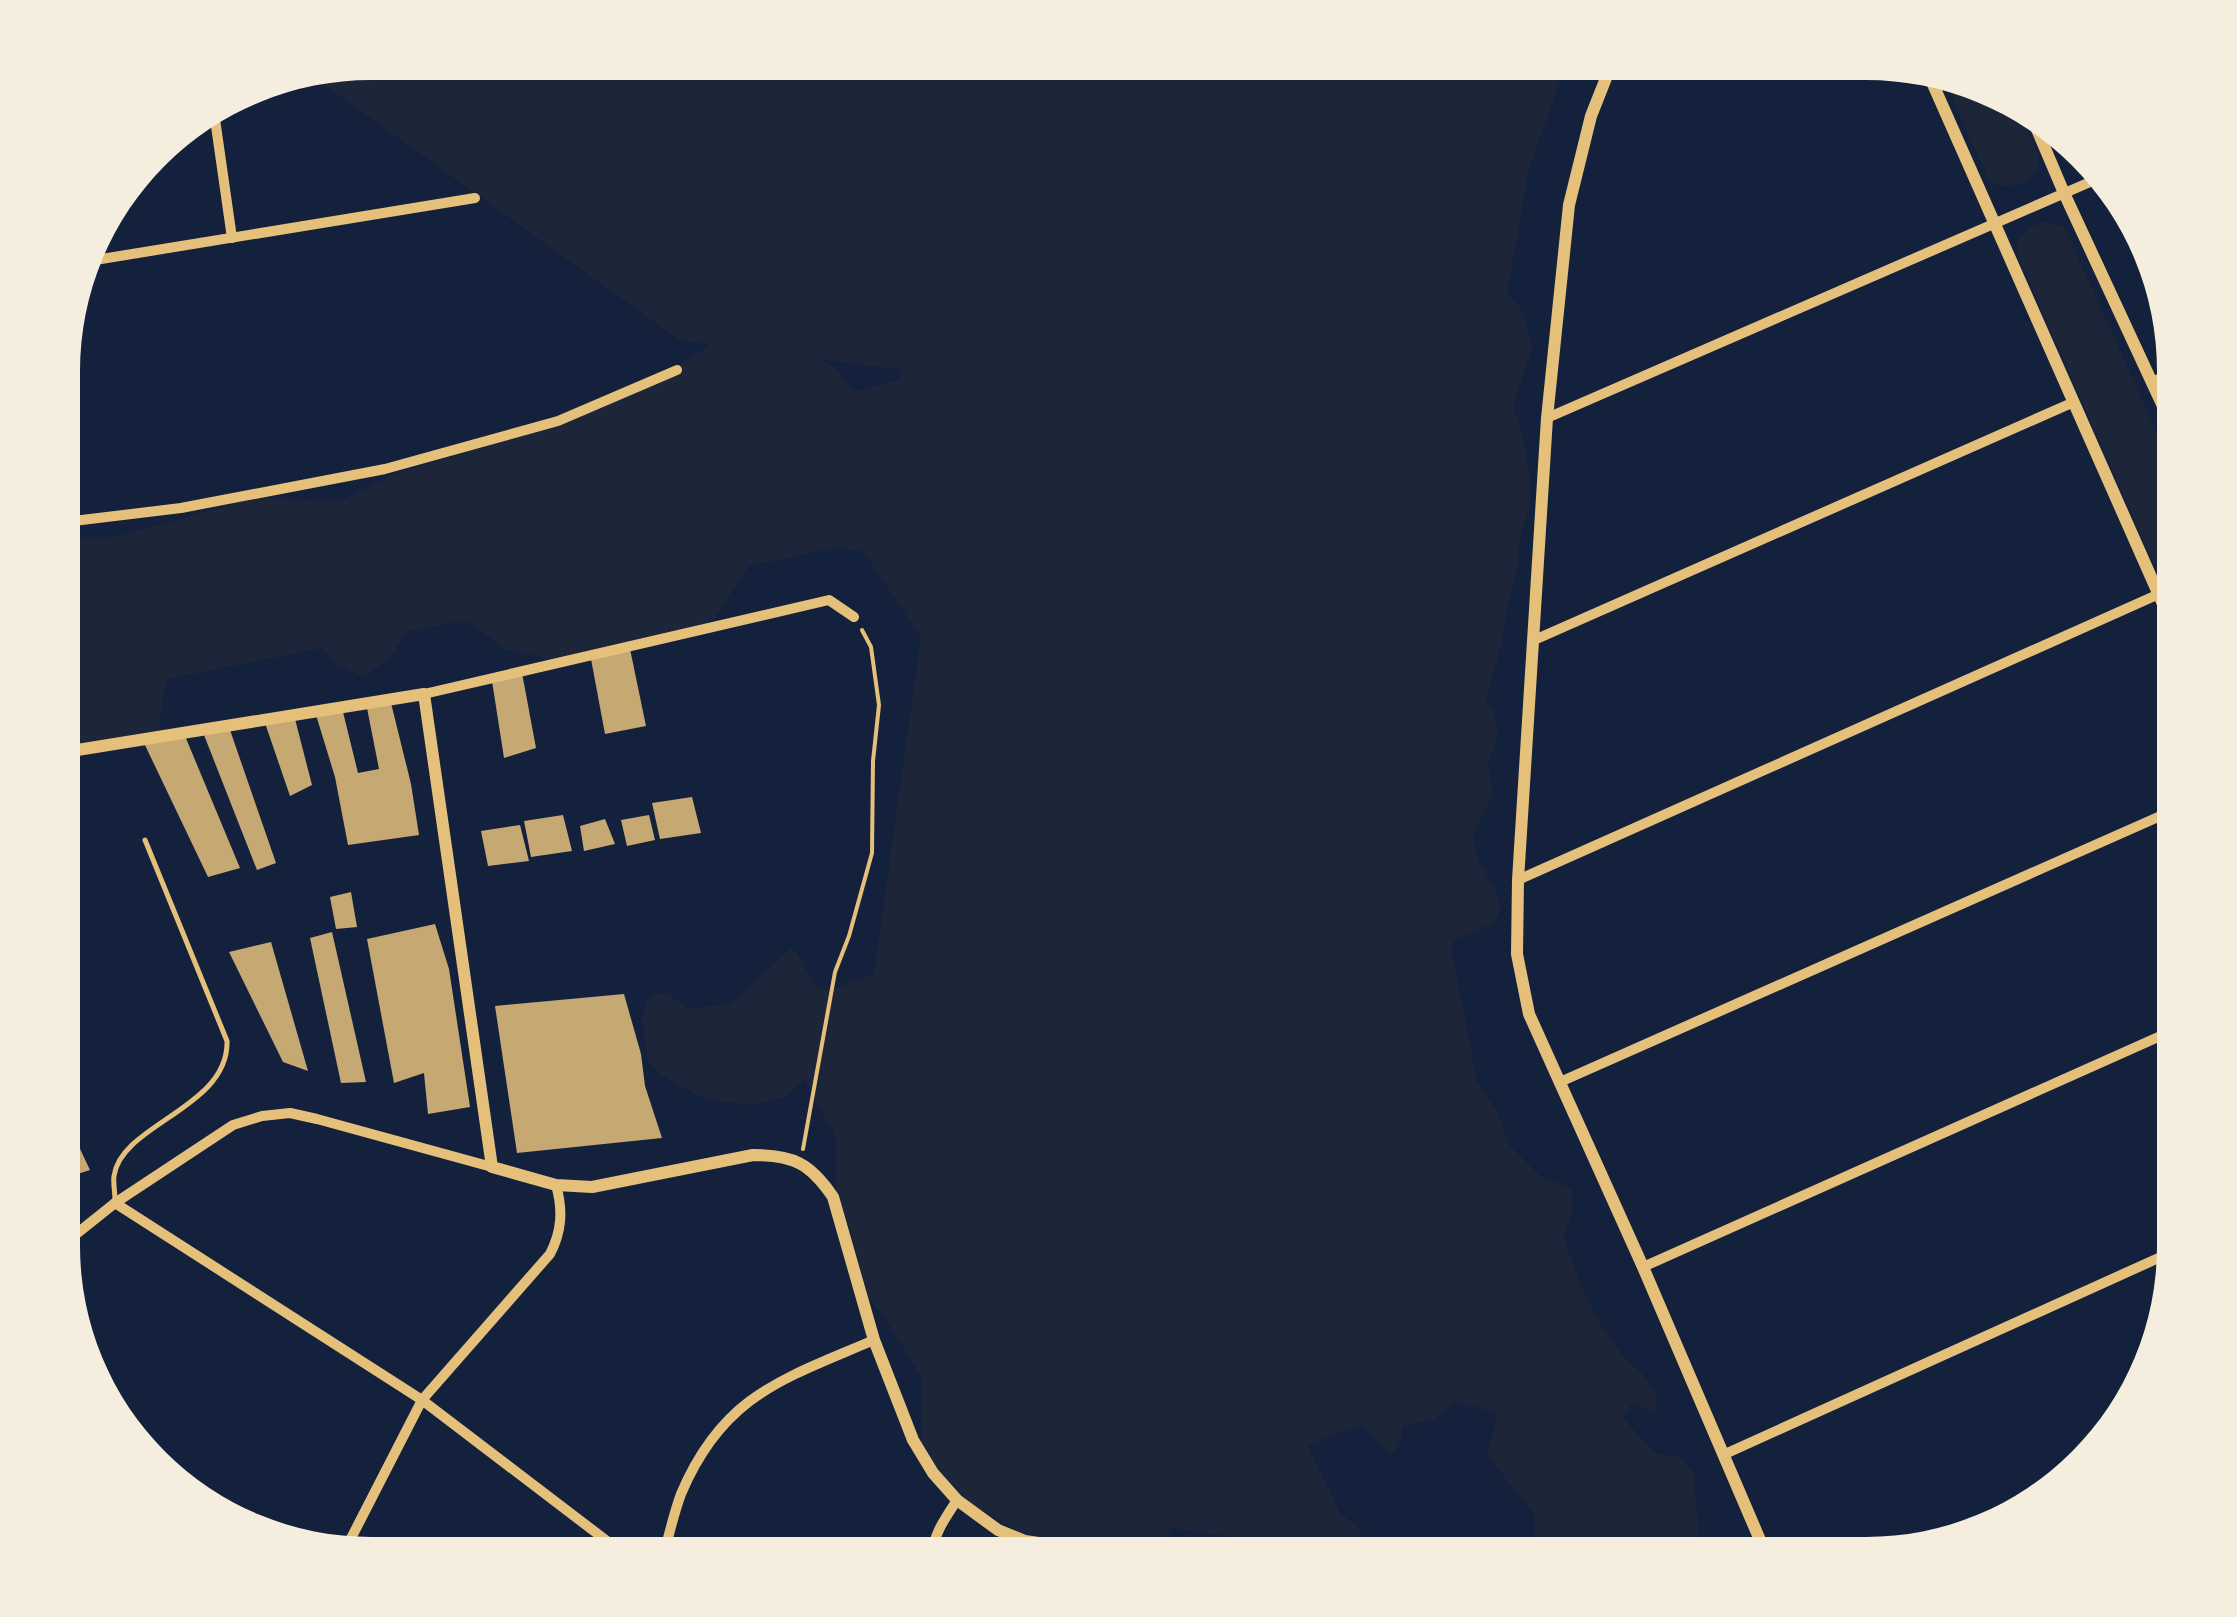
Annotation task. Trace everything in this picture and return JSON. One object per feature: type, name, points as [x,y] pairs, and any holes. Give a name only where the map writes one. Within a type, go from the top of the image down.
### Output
[{"type":"street","points":[[1605,81],[1591,116],[1568,204],[1547,418],[1518,880],[1517,954],[1529,1014],[1644,1267],[1759,1537]]},
{"type":"street","points":[[1935,89],[2156,589]]},
{"type":"street","points":[[216,125],[232,238]]},
{"type":"street","points":[[2041,139],[2156,391]]},
{"type":"street","points":[[1547,418],[2087,182]]},
{"type":"street","points":[[103,259],[475,198]]},
{"type":"street","points":[[80,520],[181,508],[385,469],[558,420],[677,370]]},
{"type":"street","points":[[2152,382],[2156,380]]},
{"type":"street","points":[[1532,641],[2074,402]]},
{"type":"street","points":[[1518,880],[2156,595]]},
{"type":"street","points":[[80,750],[424,694],[830,600],[854,617]]},
{"type":"street","points":[[424,694],[492,1167]]},
{"type":"street","points":[[1560,1082],[2156,818]]},
{"type":"street","points":[[1644,1267],[2156,1038]]},
{"type":"street","points":[[81,1230],[233,1125],[262,1116],[290,1113],[317,1119],[556,1185],[592,1186],[752,1155],[779,1155],[820,1178],[834,1197],[874,1340],[913,1440],[933,1473],[957,1500],[1008,1536]]},
{"type":"street","points":[[352,1536],[422,1400],[550,1254],[561,1218],[562,1204],[556,1185]]},
{"type":"street","points":[[116,1203],[422,1400],[601,1536]]},
{"type":"street","points":[[1724,1454],[2156,1259]]},
{"type":"street","points":[[669,1536],[681,1496],[705,1447],[733,1412],[796,1373],[874,1340]]},
{"type":"street","points":[[936,1536],[957,1500]]},
{"type":"lane","points":[[116,1203],[114,1174],[122,1157],[208,1088],[227,1056],[227,1041],[145,840]]},
{"type":"path","points":[[801,1164],[835,972],[872,853],[878,705],[871,647],[854,617]]},
{"type":"shaded area","points":[[371,80],[1561,81],[1529,168],[1507,294],[1521,308],[1532,347],[1513,407],[1529,472],[1530,507],[1520,537],[1516,577],[1486,701],[1498,734],[1488,765],[1493,793],[1473,836],[1500,911],[1494,923],[1456,939],[1451,947],[1477,1081],[1496,1110],[1510,1146],[1540,1176],[1572,1190],[1573,1212],[1563,1234],[1580,1281],[1612,1341],[1647,1379],[1655,1394],[1656,1413],[1632,1403],[1623,1418],[1656,1454],[1679,1456],[1693,1472],[1699,1537],[1533,1537],[1535,1515],[1487,1455],[1496,1412],[1455,1402],[1435,1419],[1403,1426],[1399,1446],[1390,1454],[1361,1424],[1308,1446],[1340,1513],[1360,1529],[1362,1537],[1230,1537],[1166,1527],[1172,1537],[1028,1536],[973,1505],[922,1450],[921,1377],[882,1313],[857,1289],[837,1215],[835,1134],[805,1078],[787,1096],[751,1105],[704,1099],[661,1075],[648,1061],[642,1018],[647,999],[655,993],[668,994],[688,1009],[731,1004],[791,948],[815,987],[828,991],[874,974],[921,637],[864,552],[838,547],[749,566],[714,619],[651,647],[620,644],[559,661],[504,649],[467,620],[406,632],[390,659],[363,677],[336,664],[322,648],[166,679],[157,745],[80,755],[80,537],[115,537],[256,498],[340,501],[391,475],[494,444],[664,375],[710,345],[678,339],[323,84]],"holes":[[[819,359],[901,370],[900,380],[854,392],[834,367]]]},
{"type":"shaded area","points":[[1950,93],[1977,102],[2028,130],[2037,154],[2035,172],[2015,185],[1990,182]]},
{"type":"shaded area","points":[[2046,222],[2064,227],[2156,430],[2156,569],[2016,252],[2025,232]]},
{"type":"building","points":[[630,649],[646,726],[605,734],[591,659]]},
{"type":"building","points":[[522,673],[536,748],[504,758],[492,681]]},
{"type":"building","points":[[391,703],[419,835],[348,845],[335,777],[316,715],[343,712],[358,773],[379,769],[367,708]]},
{"type":"building","points":[[295,719],[312,785],[290,796],[265,723]]},
{"type":"building","points":[[230,730],[276,863],[257,870],[204,735]]},
{"type":"building","points":[[185,736],[240,868],[208,877],[144,743]]},
{"type":"building","points":[[692,797],[701,833],[660,839],[652,803]]},
{"type":"building","points":[[563,815],[572,851],[531,857],[524,821]]},
{"type":"building","points":[[649,815],[655,840],[627,846],[621,820]]},
{"type":"building","points":[[605,819],[615,844],[584,851],[580,826]]},
{"type":"building","points":[[520,825],[529,861],[488,866],[481,831]]},
{"type":"building","points":[[351,892],[357,927],[336,929],[330,897]]},
{"type":"building","points":[[435,924],[449,969],[470,1107],[428,1114],[424,1073],[394,1083],[367,939]]},
{"type":"building","points":[[332,932],[366,1082],[341,1083],[310,938]]},
{"type":"building","points":[[271,942],[308,1071],[283,1062],[229,952]]},
{"type":"building","points":[[624,994],[641,1054],[645,1086],[662,1138],[517,1153],[495,1006]]},
{"type":"building","points":[[81,1151],[90,1170],[81,1173]]}]
